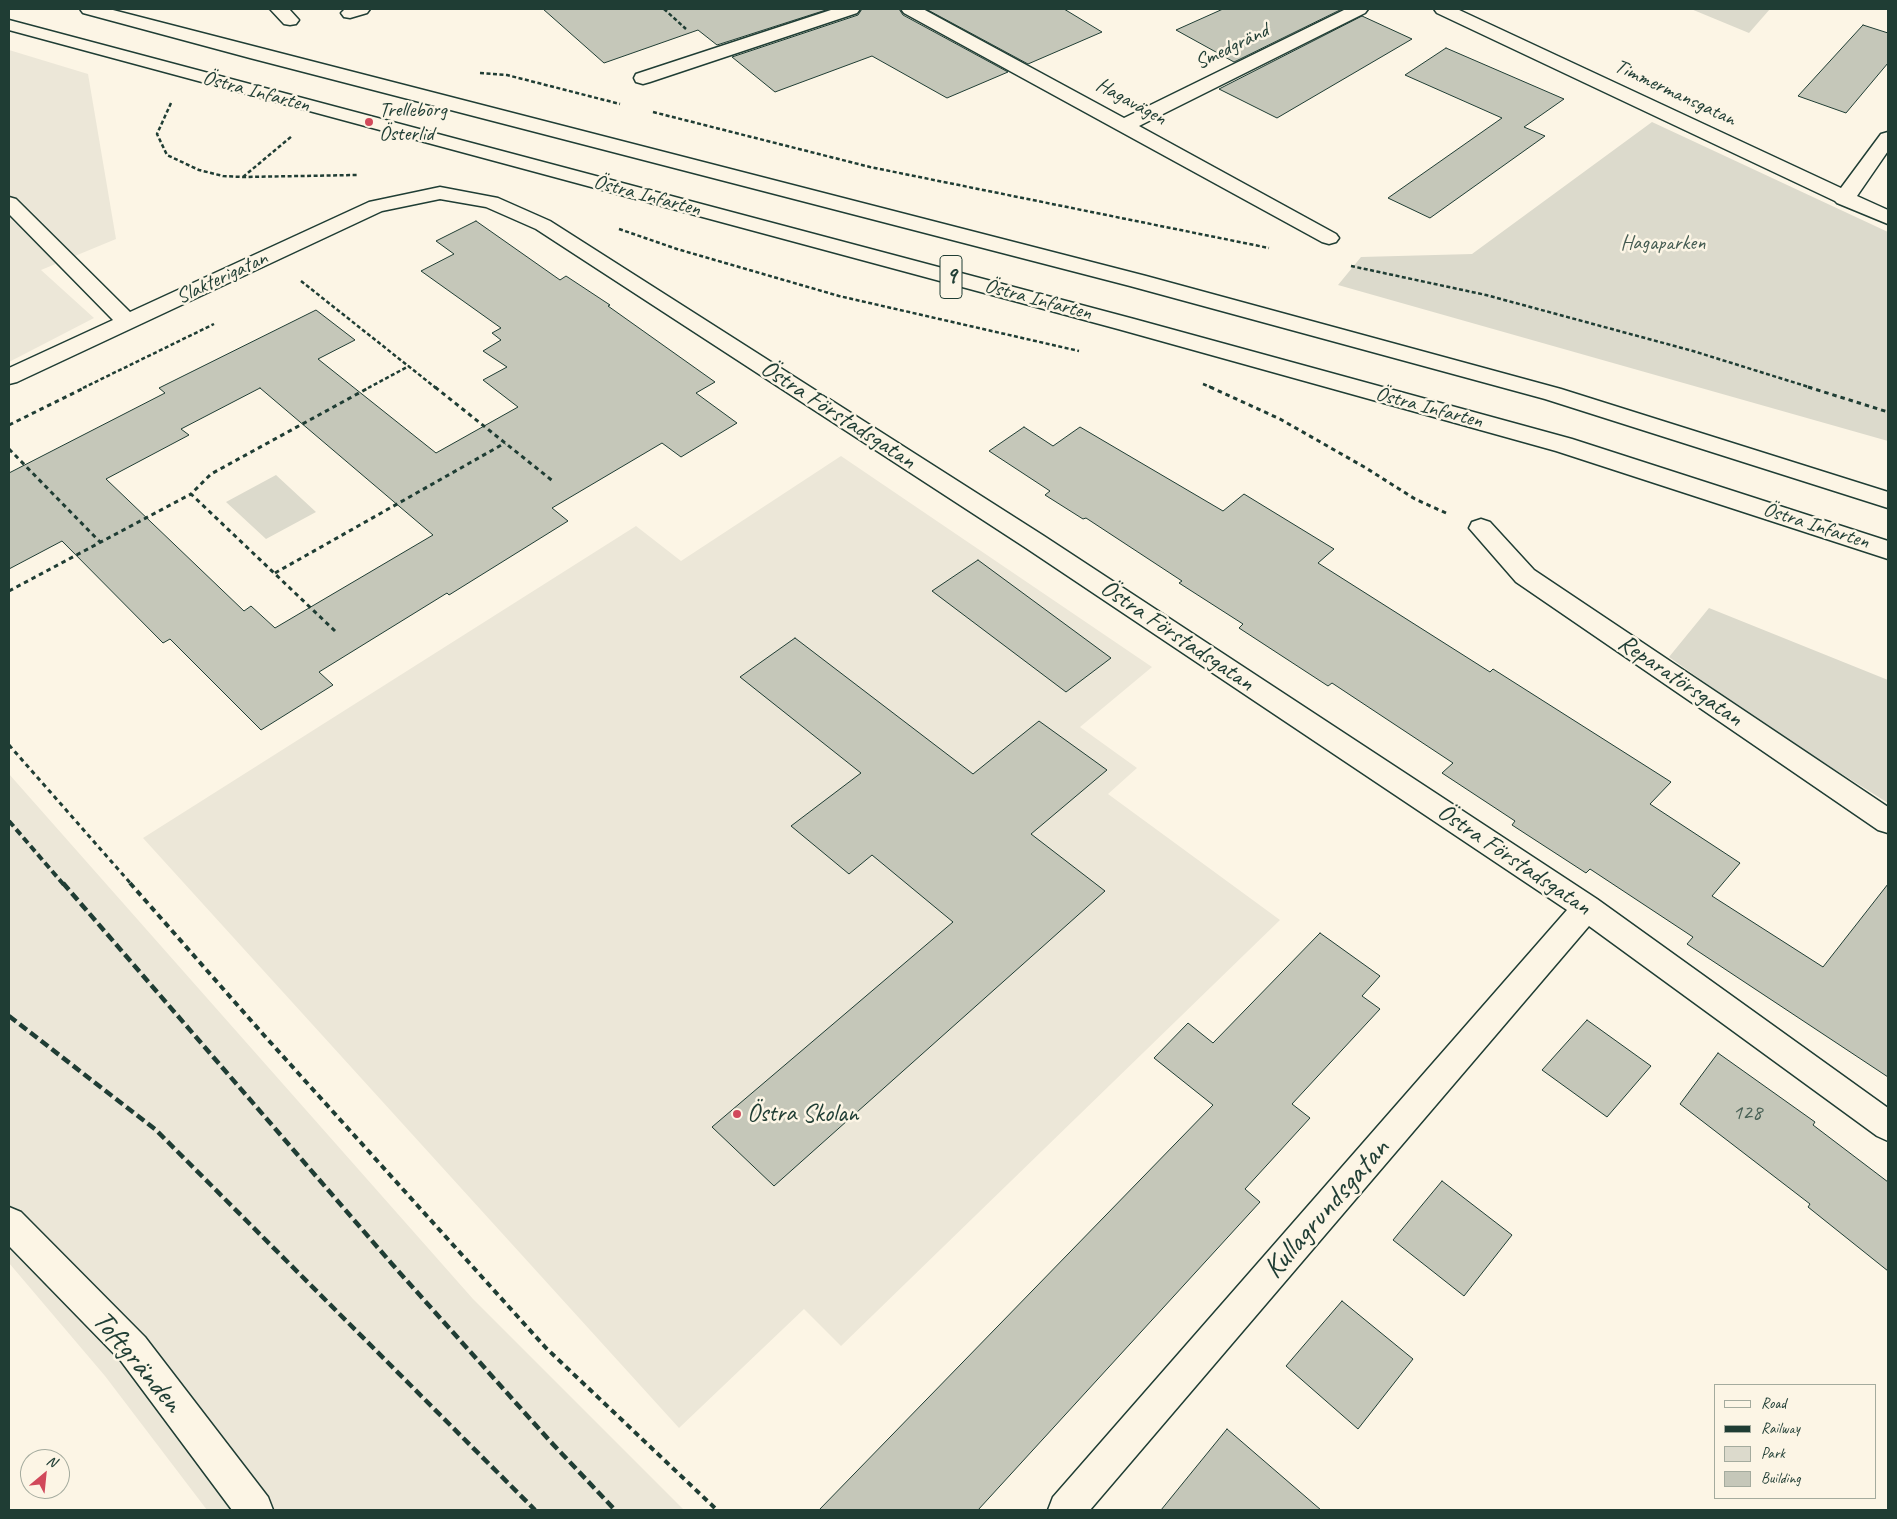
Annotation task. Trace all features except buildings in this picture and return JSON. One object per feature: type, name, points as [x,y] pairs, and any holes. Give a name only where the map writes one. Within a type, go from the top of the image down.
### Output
[{"type":"street","name":"Östra Infarten","points":[[89,9],[325,72],[1138,281],[1535,389],[1888,500]]},
{"type":"street","points":[[643,78],[851,9]]},
{"type":"street","name":"Hagavägen","points":[[910,9],[1329,238]]},
{"type":"street","name":"Smedgränd","points":[[1124,126],[1359,9]]},
{"type":"street","name":"Timmermansgatan","points":[[1442,9],[1888,218]]},
{"type":"street","name":"Östra Infarten","points":[[9,25],[1126,324],[1554,442],[1888,550]]},
{"type":"street","points":[[1844,198],[1888,138]]},
{"type":"street","name":"Slakterigatan","points":[[9,377],[376,206],[440,193]]},
{"type":"street","name":"Östra Förstadsgatan","points":[[440,193],[491,202],[543,225],[1035,542],[1587,908],[1888,1126]]},
{"type":"street","points":[[9,204],[127,322]]},
{"type":"street","name":"Reparatörsgatan","points":[[1482,528],[1525,576],[1888,822]]},
{"type":"street","name":"Kullagrundsgatan","points":[[1066,1510],[1587,908]]},
{"type":"street","name":"Toftgränden","points":[[9,1223],[133,1349],[255,1510]]},
{"type":"path","points":[[478,72],[507,75],[621,104]]},
{"type":"path","points":[[176,97],[168,108],[157,134],[167,155],[200,170],[223,176],[243,177],[360,175]]},
{"type":"path","points":[[650,111],[870,166],[1278,250]]},
{"type":"path","points":[[243,177],[284,144]]},
{"type":"path","points":[[612,226],[677,249],[839,296],[1085,352]]},
{"type":"path","points":[[269,256],[554,482]]},
{"type":"path","points":[[1344,264],[1486,295],[1693,351],[1888,412]]},
{"type":"path","points":[[301,281],[310,277]]},
{"type":"path","points":[[9,425],[221,320]]},
{"type":"path","points":[[9,590],[191,494],[211,474],[408,366]]},
{"type":"path","points":[[1201,384],[1280,419],[1366,468],[1414,499],[1482,528]]},
{"type":"path","points":[[275,573],[505,443]]},
{"type":"path","points":[[9,449],[100,542]]},
{"type":"path","points":[[191,494],[336,631]]},
{"type":"path","points":[[9,745],[262,1033],[546,1348],[717,1510]]},
{"type":"shaded area","points":[[9,50],[88,74],[116,239],[41,270],[94,318],[9,362]]},
{"type":"shaded area","name":"Östra Skolan","points":[[841,456],[1152,667],[1080,727],[1137,768],[1108,794],[1280,920],[841,1346],[804,1309],[679,1428],[143,838],[636,526],[681,561]]},
{"type":"shaded area","points":[[9,774],[473,1299],[684,1510],[207,1510],[105,1376],[9,1263]]},
{"type":"green space","points":[[1691,9],[1770,9],[1749,33]]},
{"type":"green space","name":"Hagaparken","points":[[1652,122],[1888,232],[1888,441],[1338,285],[1361,257],[1472,254]]},
{"type":"green space","points":[[276,475],[316,512],[266,539],[226,502]]},
{"type":"green space","points":[[1709,608],[1888,680],[1888,803],[1767,727],[1669,657]]},
{"type":"railway","points":[[9,821],[64,885]]},
{"type":"railway","points":[[63,883],[392,1264],[549,1440],[615,1510]]},
{"type":"railway","points":[[9,1016],[156,1130],[535,1510]]},
{"type":"place","name":"Trelleborg Österlid","points":[[369,122]]},
{"type":"place","name":"Östra Skolan","points":[[737,1114]]}]
